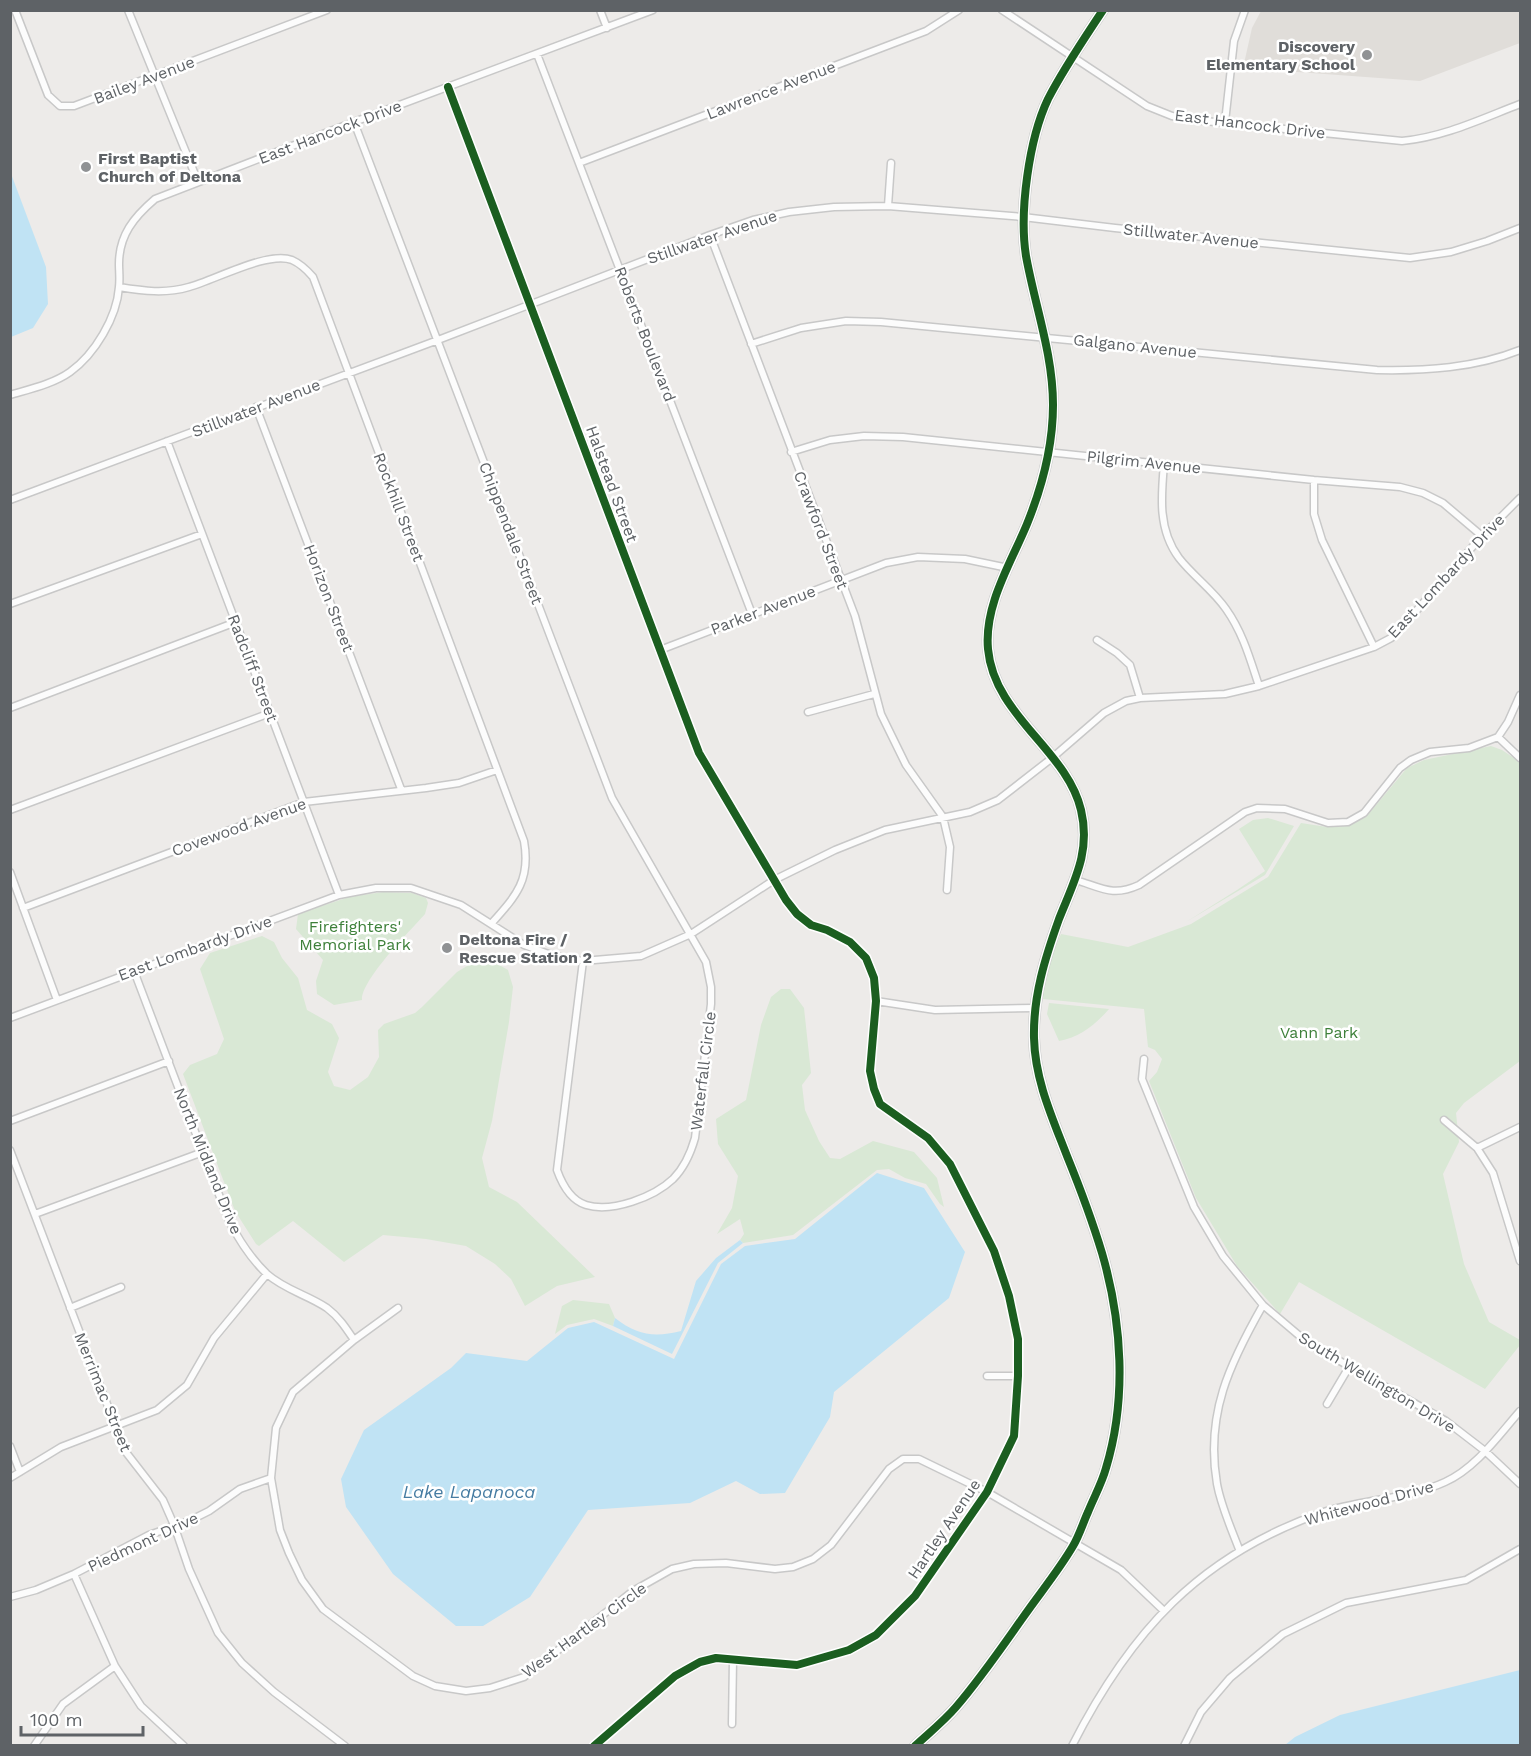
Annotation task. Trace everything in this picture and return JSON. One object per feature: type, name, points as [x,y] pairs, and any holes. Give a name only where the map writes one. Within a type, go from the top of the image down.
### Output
[{"type":"street","name":"Bailey Avenue","points":[[15,10],[48,95],[60,106],[74,106],[327,10]]},
{"type":"street","points":[[128,10],[198,182]]},
{"type":"street","points":[[600,10],[606,28]]},
{"type":"street","name":"East Hancock Drive","points":[[10,396],[54,381],[70,372],[104,333],[115,311],[120,287],[119,261],[122,239],[139,212],[155,199],[652,10]]},
{"type":"street","name":"Lawrence Avenue","points":[[579,163],[926,31],[959,10]]},
{"type":"street","name":"East Hancock Drive","points":[[1002,10],[1147,106],[1172,116],[1402,141],[1424,139],[1450,132],[1521,104]]},
{"type":"street","points":[[915,1746],[953,1710],[988,1667],[1074,1544],[1106,1471],[1113,1439],[1120,1359],[1116,1308],[1102,1254],[1047,1105],[1037,1071],[1034,1008],[1038,984],[1059,919],[1082,862],[1084,830],[1082,814],[1070,782],[1010,706],[1000,689],[988,652],[990,612],[1041,486],[1048,452],[1053,406],[1050,361],[1025,250],[1023,217],[1026,187],[1036,132],[1047,102],[1072,57],[1103,10]]},
{"type":"street","points":[[1225,122],[1234,40],[1245,10]]},
{"type":"street","name":"Roberts Boulevard","points":[[537,54],[752,614]]},
{"type":"street","name":"Halstead Street","points":[[448,87],[699,753],[774,880]]},
{"type":"street","name":"Chippendale Street","points":[[354,122],[612,798],[691,934]]},
{"type":"street","points":[[888,206],[891,163]]},
{"type":"street","name":"Stillwater Avenue","points":[[10,500],[438,340],[710,235],[753,220],[789,212],[834,207],[888,206],[1023,217],[1410,258],[1451,252],[1521,228]]},
{"type":"street","name":"Crawford Street","points":[[710,235],[858,627],[874,694],[890,736],[906,765],[943,817]]},
{"type":"street","name":"Rockhill Street","points":[[120,287],[148,292],[189,288],[270,258],[290,259],[304,267],[313,278],[524,840],[527,857],[522,883],[491,924]]},
{"type":"street","name":"Galgano Avenue","points":[[751,344],[801,328],[846,321],[925,325],[1045,336],[1377,370],[1415,370],[1461,366],[1521,350]]},
{"type":"street","name":"Horizon Street","points":[[256,408],[401,789]]},
{"type":"street","name":"Pilgrim Avenue","points":[[791,452],[830,440],[864,436],[903,437],[1400,487],[1423,493],[1443,503],[1482,536]]},
{"type":"street","name":"Radcliff Street","points":[[167,441],[339,895]]},
{"type":"street","points":[[1164,464],[1161,502],[1164,526],[1170,542],[1179,558],[1225,607],[1239,629],[1259,686]]},
{"type":"street","points":[[1314,480],[1314,514],[1322,540],[1374,647]]},
{"type":"street","name":"East Lombardy Drive","points":[[10,1018],[339,895],[376,888],[411,888],[461,905],[524,945],[554,956],[583,961],[641,956],[691,934],[774,880],[835,850],[885,830],[970,812],[998,800],[1052,758],[1104,712],[1126,701],[1140,698],[1226,694],[1259,686],[1374,647],[1391,638],[1402,627],[1482,536],[1521,498]]},
{"type":"street","points":[[10,604],[202,534]]},
{"type":"street","name":"Parker Avenue","points":[[660,650],[886,563],[918,557],[965,559],[1008,568]]},
{"type":"street","points":[[10,708],[236,622]]},
{"type":"street","points":[[1097,640],[1130,665],[1140,698]]},
{"type":"street","points":[[808,712],[874,694]]},
{"type":"street","points":[[1076,880],[1112,892],[1124,891],[1139,885],[1245,812],[1257,808],[1285,809],[1328,823],[1348,822],[1364,813],[1400,768],[1411,760],[1430,752],[1469,748],[1498,737],[1508,723],[1521,695]]},
{"type":"street","points":[[10,810],[270,714]]},
{"type":"street","points":[[1498,737],[1521,758]]},
{"type":"street","name":"Covewood Avenue","points":[[23,908],[304,802],[459,783],[497,770]]},
{"type":"street","points":[[943,817],[950,847],[947,890]]},
{"type":"street","points":[[10,872],[57,1000]]},
{"type":"street","name":"Hartley Avenue","points":[[594,1746],[675,1676],[708,1660],[716,1658],[797,1665],[849,1650],[876,1635],[915,1596],[987,1492],[1014,1436],[1018,1339],[1009,1296],[994,1251],[950,1164],[928,1138],[880,1104],[870,1071],[876,1001],[874,978],[866,958],[850,942],[811,925],[797,914],[774,880]]},
{"type":"street","name":"Waterfall Circle","points":[[583,961],[557,1170],[562,1184],[576,1200],[585,1205],[616,1205],[659,1190],[675,1177],[691,1152],[695,1138],[711,987],[706,962],[691,934]]},
{"type":"street","name":"North Midland Drive","points":[[134,971],[229,1221],[241,1243],[267,1274],[290,1290],[327,1308],[342,1321],[354,1340]]},
{"type":"street","points":[[876,1001],[935,1010],[1034,1008]]},
{"type":"street","name":"South Wellington Drive","points":[[1144,1059],[1142,1079],[1194,1207],[1223,1256],[1263,1305],[1308,1343],[1446,1421],[1485,1451],[1521,1484]]},
{"type":"street","points":[[10,1121],[169,1061]]},
{"type":"street","points":[[1444,1120],[1477,1148],[1493,1173],[1517,1239],[1521,1261]]},
{"type":"street","points":[[1477,1148],[1521,1128]]},
{"type":"street","name":"Merrimac Street","points":[[10,1150],[125,1451],[163,1500],[189,1569],[218,1633],[242,1663],[274,1692],[345,1746]]},
{"type":"street","points":[[35,1214],[203,1152]]},
{"type":"street","points":[[10,1479],[61,1447],[157,1410],[171,1400],[187,1386],[214,1338],[267,1274]]},
{"type":"street","points":[[70,1308],[121,1287]]},
{"type":"street","points":[[1239,1549],[1217,1484],[1214,1443],[1219,1400],[1237,1351],[1263,1305]]},
{"type":"street","name":"West Hartley Circle","points":[[398,1308],[354,1340],[293,1392],[276,1428],[272,1478],[280,1530],[289,1554],[302,1580],[323,1609],[413,1676],[435,1686],[466,1691],[490,1689],[524,1677],[633,1591],[672,1569],[694,1564],[726,1563],[775,1569],[793,1567],[813,1559],[831,1545],[888,1469],[903,1459],[919,1459],[987,1492],[1121,1570],[1164,1611]]},
{"type":"street","points":[[1327,1404],[1348,1367]]},
{"type":"street","points":[[987,1376],[1018,1376]]},
{"type":"street","name":"Whitewood Drive","points":[[1072,1746],[1090,1710],[1123,1659],[1146,1629],[1199,1578],[1239,1549],[1278,1529],[1358,1502],[1407,1495],[1446,1482],[1485,1451],[1521,1411]]},
{"type":"street","points":[[10,1446],[21,1472]]},
{"type":"street","name":"Piedmont Drive","points":[[10,1597],[36,1590],[74,1574],[149,1535],[189,1521],[209,1511],[240,1489],[272,1478]]},
{"type":"street","points":[[1184,1746],[1201,1712],[1230,1678],[1283,1634],[1346,1603],[1466,1580],[1521,1549]]},
{"type":"street","points":[[74,1574],[115,1666],[141,1706],[184,1746]]},
{"type":"street","points":[[732,1724],[733,1660]]},
{"type":"street","points":[[34,1746],[63,1704],[115,1666]]},
{"type":"shaded area","name":"Discovery Elementary School","points":[[1261,11],[1520,11],[1520,43],[1420,81],[1243,68],[1252,28]]},
{"type":"green space","name":"Vann Park","points":[[1491,746],[1502,750],[1520,762],[1520,1061],[1464,1103],[1456,1113],[1459,1142],[1443,1174],[1464,1264],[1489,1322],[1520,1340],[1520,1345],[1485,1389],[1299,1282],[1280,1314],[1237,1266],[1196,1198],[1149,1081],[1157,1072],[1162,1059],[1155,1050],[1148,1047],[1144,1009],[1043,999],[1043,982],[1061,934],[1128,947],[1191,924],[1268,877],[1301,823],[1327,827],[1346,826],[1366,817],[1407,768],[1424,760]]},
{"type":"green space","points":[[1268,818],[1294,826],[1265,875],[1186,922],[1265,871],[1239,829],[1253,820]]},
{"type":"green space","name":"Firefighters' Memorial Park","points":[[383,892],[412,893],[426,898],[428,903],[425,914],[378,968],[364,991],[362,1000],[334,1005],[317,994],[316,981],[323,960],[296,929],[298,914],[349,897]]},
{"type":"green space","points":[[262,936],[274,942],[282,958],[298,978],[307,1010],[332,1024],[339,1038],[328,1072],[334,1086],[350,1090],[368,1077],[379,1057],[378,1030],[384,1024],[415,1013],[457,972],[477,960],[494,962],[508,970],[513,987],[509,1022],[492,1121],[482,1158],[489,1187],[517,1202],[595,1277],[557,1286],[525,1306],[511,1279],[495,1264],[466,1246],[383,1235],[344,1262],[293,1221],[259,1246],[256,1244],[235,1211],[183,1074],[190,1065],[217,1054],[224,1039],[200,969],[210,953]]},
{"type":"green space","points":[[781,989],[790,989],[804,1008],[811,1073],[802,1085],[805,1110],[819,1141],[830,1158],[840,1159],[873,1141],[914,1152],[937,1178],[944,1207],[926,1184],[905,1178],[889,1169],[877,1170],[793,1235],[743,1243],[740,1240],[744,1234],[740,1219],[717,1234],[732,1208],[738,1176],[718,1144],[716,1119],[746,1100],[761,1025],[771,997]]},
{"type":"green space","points":[[1049,1003],[1109,1009],[1087,1030],[1059,1041],[1047,1014]]},
{"type":"green space","points":[[573,1300],[609,1304],[615,1318],[613,1326],[594,1319],[567,1325],[555,1334],[562,1306]]},
{"type":"water","points":[[10,171],[46,267],[48,304],[33,328],[11,337]]},
{"type":"water","name":"Lake Lapanoca","points":[[877,1173],[924,1188],[965,1252],[949,1298],[834,1392],[830,1417],[785,1493],[760,1494],[736,1481],[690,1503],[588,1510],[530,1597],[483,1626],[456,1626],[393,1574],[346,1507],[341,1479],[364,1430],[451,1368],[466,1353],[527,1361],[568,1328],[594,1322],[674,1359],[721,1264],[745,1246],[795,1239]]},
{"type":"water","points":[[740,1240],[743,1243],[718,1263],[672,1354],[613,1326],[615,1318],[631,1328],[646,1333],[662,1334],[681,1331],[696,1281],[716,1258]]},
{"type":"water","points":[[1520,1670],[1520,1745],[1285,1745],[1295,1737],[1340,1715]]},
{"type":"cycle path","points":[[915,1746],[951,1712],[974,1685],[1056,1573],[1073,1546],[1104,1474],[1113,1442],[1117,1415],[1118,1333],[1109,1279],[1090,1216],[1045,1098],[1037,1069],[1034,1038],[1038,992],[1059,919],[1079,866],[1084,825],[1073,789],[1061,769],[1016,714],[1003,694],[993,673],[988,649],[990,616],[994,600],[1037,495],[1046,466],[1052,420],[1050,367],[1024,238],[1027,176],[1041,115],[1048,99],[1103,10]]},
{"type":"cycle path","points":[[448,87],[699,753],[786,900],[797,914],[811,925],[827,930],[850,942],[866,958],[874,978],[876,1001],[870,1071],[874,1089],[880,1104],[928,1138],[950,1164],[994,1251],[1009,1296],[1018,1339],[1014,1436],[987,1492],[915,1596],[876,1635],[849,1650],[797,1665],[716,1658],[700,1662],[675,1676],[594,1746]]},
{"type":"place","name":"Discovery Elementary School","points":[[1367,55]]},
{"type":"place","name":"First Baptist Church of Deltona","points":[[86,167]]},
{"type":"place","name":"Deltona Fire / Rescue Station 2","points":[[447,948]]}]
